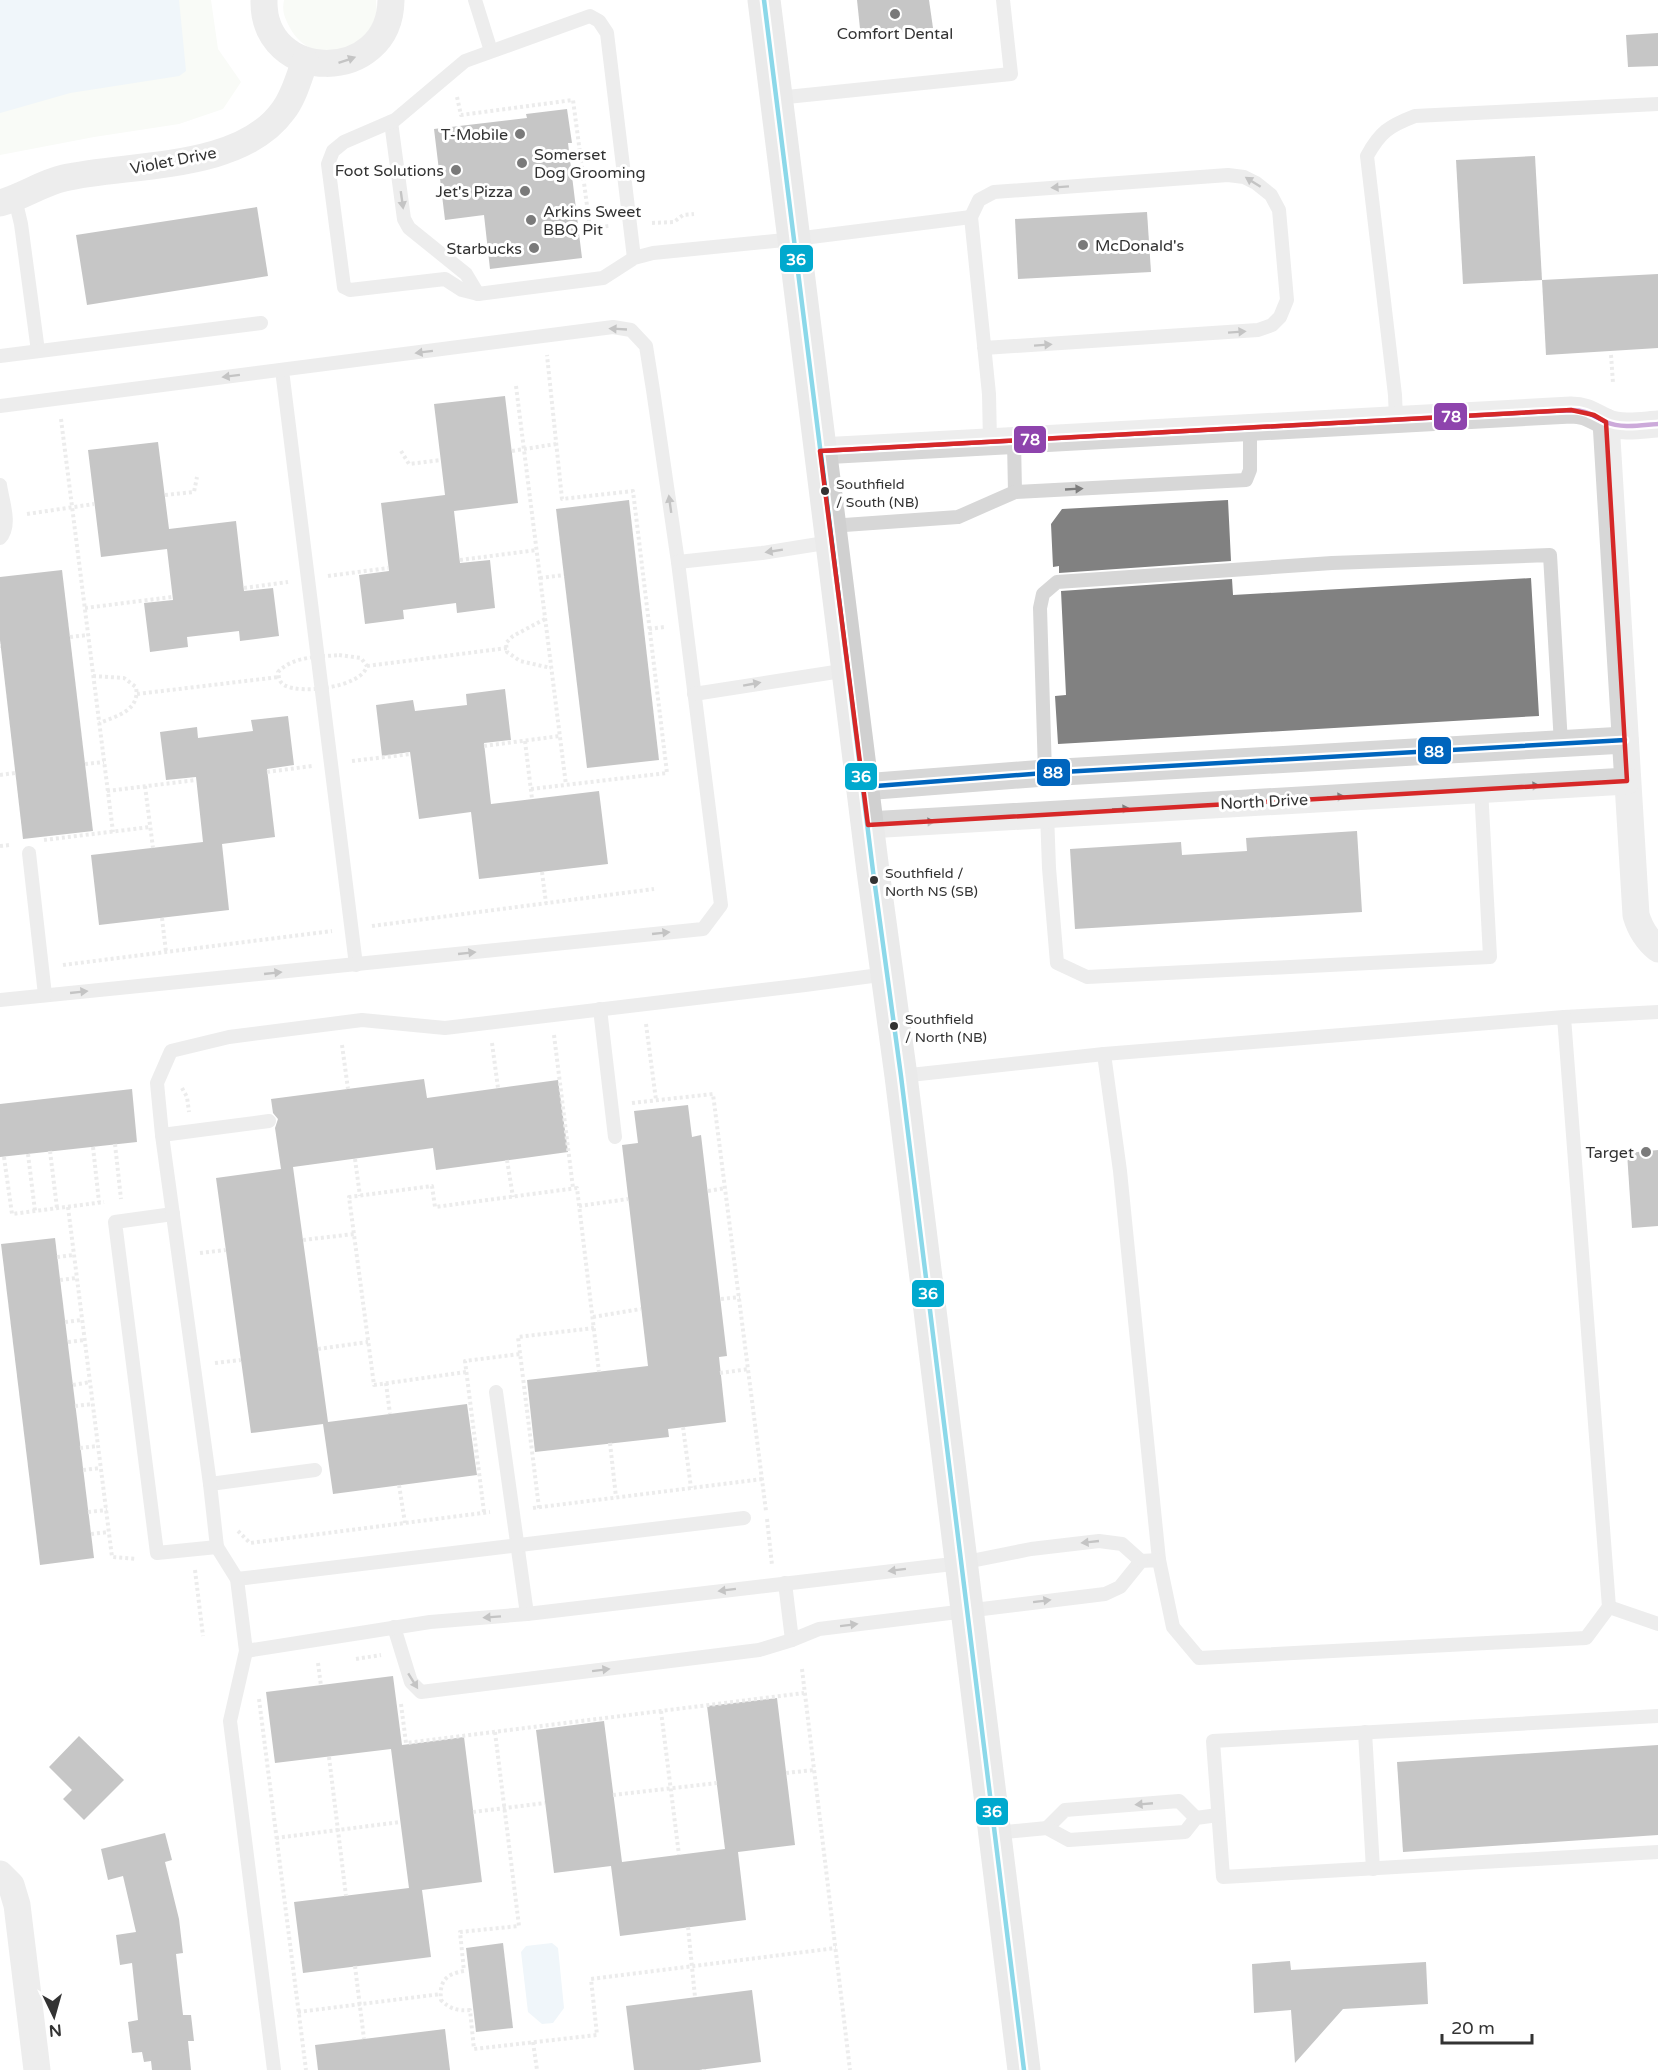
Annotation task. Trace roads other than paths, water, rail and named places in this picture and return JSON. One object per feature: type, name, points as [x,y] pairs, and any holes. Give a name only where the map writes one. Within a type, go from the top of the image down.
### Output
[{"type":"main road","points":[[764,0],[1024,2070]]},
{"type":"street","points":[[264,0],[264,10],[270,29],[282,46],[305,61],[319,64],[340,64],[360,56],[376,43],[387,25],[391,12],[391,0]]},
{"type":"street","name":"Violet Drive","points":[[8,201],[63,178],[176,162],[244,144],[263,133],[284,111],[305,61]]},
{"type":"street","points":[[820,451],[1571,410],[1580,410],[1606,422],[1631,426],[1658,424]]},
{"type":"street","points":[[1606,422],[1636,915],[1640,928],[1648,941],[1658,949]]},
{"type":"street","points":[[863,787],[1045,773],[1625,740]]},
{"type":"street","points":[[1478,748],[1481,788]]},
{"type":"street","points":[[1045,773],[1047,813]]},
{"type":"street","name":"North Drive","points":[[868,825],[1627,781]]},
{"type":"street","points":[[3,1877],[11,1885],[17,1905],[37,2070]]},
{"type":"lane","points":[[475,0],[491,51]]},
{"type":"lane","points":[[777,98],[1011,74],[1003,0]]},
{"type":"lane","points":[[634,258],[606,33],[599,21],[590,16],[465,61],[391,122],[344,142],[333,151],[328,164],[344,287],[350,290],[446,279],[462,290],[478,294],[603,279],[634,258],[653,253],[795,239],[971,217]]},
{"type":"lane","points":[[1396,419],[1367,156],[1378,137],[1392,125],[1414,116],[1658,104]]},
{"type":"lane","points":[[391,122],[404,219],[408,228],[466,274],[478,294]]},
{"type":"lane","points":[[984,348],[1258,330],[1272,325],[1280,317],[1287,300],[1279,210],[1270,195],[1256,183],[1244,177],[1228,176],[994,192],[979,200],[971,217],[984,348],[989,394],[1016,492]]},
{"type":"lane","points":[[8,201],[21,224],[38,351]]},
{"type":"lane","points":[[0,356],[261,323]]},
{"type":"lane","points":[[0,406],[613,327],[631,330],[646,346],[678,562],[721,905],[703,929],[0,1000]]},
{"type":"lane","points":[[282,370],[356,965]]},
{"type":"lane","points":[[678,562],[762,553],[831,534],[958,517],[1016,492],[1246,480],[1250,470],[1250,428]]},
{"type":"lane","points":[[0,485],[6,525],[4,534],[0,538]]},
{"type":"lane","points":[[1045,773],[1040,608],[1043,594],[1057,582],[1332,563],[1550,555],[1561,744]]},
{"type":"lane","points":[[694,694],[848,670]]},
{"type":"lane","points":[[1047,813],[1057,963],[1087,978],[1490,957],[1481,788]]},
{"type":"lane","points":[[31,847],[45,995]]},
{"type":"lane","points":[[274,2070],[231,1721],[246,1651],[237,1579],[217,1547],[162,1135],[157,1083],[171,1051],[229,1037],[362,1020],[445,1028],[887,974]]},
{"type":"lane","points":[[600,1009],[615,1137]]},
{"type":"lane","points":[[901,1077],[1104,1054],[1564,1017],[1658,1012]]},
{"type":"lane","points":[[1104,1054],[1120,1172],[1160,1560],[1173,1628],[1199,1658],[1586,1638],[1609,1607],[1564,1017]]},
{"type":"lane","points":[[162,1135],[269,1121]]},
{"type":"lane","points":[[173,1214],[115,1222],[157,1553],[217,1547]]},
{"type":"lane","points":[[496,1392],[526,1614]]},
{"type":"lane","points":[[210,1484],[315,1470]]},
{"type":"lane","points":[[237,1579],[744,1518]]},
{"type":"lane","points":[[246,1651],[430,1622],[526,1614],[961,1563],[1031,1549],[1099,1541],[1122,1544],[1141,1562]]},
{"type":"lane","points":[[394,1627],[411,1682],[421,1692],[759,1650],[819,1629],[1105,1594],[1120,1587],[1141,1562],[1160,1560]]},
{"type":"lane","points":[[785,1583],[792,1640]]},
{"type":"lane","points":[[1609,1607],[1658,1624]]},
{"type":"lane","points":[[1658,1716],[1213,1741],[1223,1877],[1658,1852]]},
{"type":"lane","points":[[1365,1732],[1374,1869]]},
{"type":"lane","points":[[1047,1828],[1065,1810],[1179,1802],[1196,1818]]},
{"type":"lane","points":[[995,1833],[1047,1828],[1069,1840],[1185,1832],[1196,1818],[1218,1815]]},
{"type":"place","name":"Comfort Dental","points":[[895,14]]},
{"type":"place","name":"T-Mobile","points":[[520,134]]},
{"type":"place","name":"Somerset Dog Grooming","points":[[522,163]]},
{"type":"place","name":"Foot Solutions","points":[[456,170]]},
{"type":"place","name":"Jet's Pizza","points":[[525,191]]},
{"type":"place","name":"Arkins Sweet BBQ Pit","points":[[531,220]]},
{"type":"place","name":"McDonald's","points":[[1083,245]]},
{"type":"place","name":"Starbucks","points":[[534,248]]},
{"type":"place","name":"Southfield / South (NB)","points":[[825,491]]},
{"type":"place","name":"Southfield / North NS (SB)","points":[[874,880]]},
{"type":"place","name":"Southfield / North (NB)","points":[[894,1026]]},
{"type":"place","name":"Target","points":[[1646,1152]]}]
